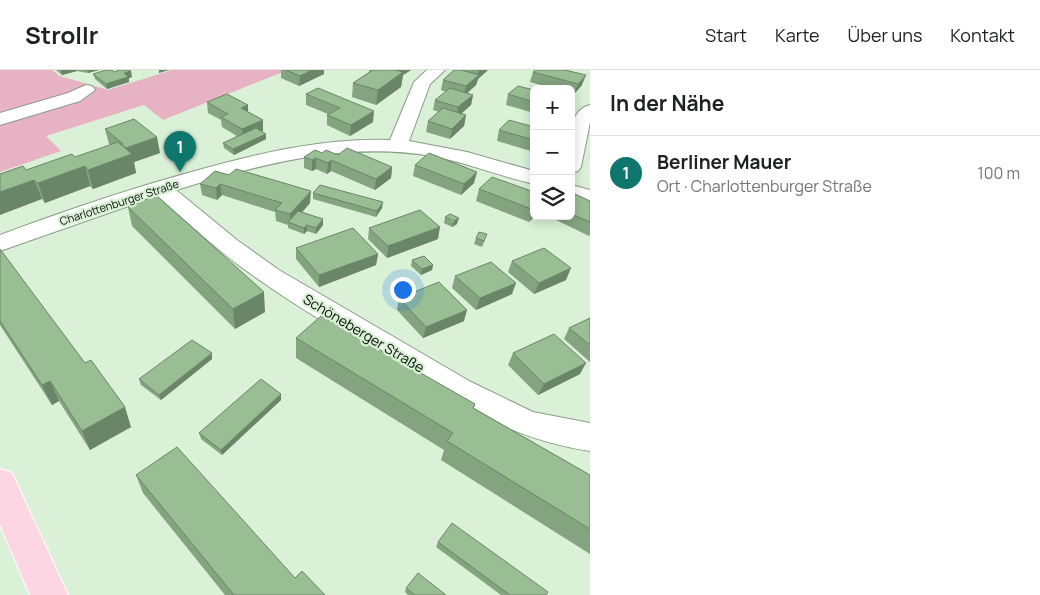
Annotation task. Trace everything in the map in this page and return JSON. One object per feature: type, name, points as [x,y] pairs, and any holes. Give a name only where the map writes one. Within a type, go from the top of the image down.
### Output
[{"type":"main road","points":[[0,484],[49,595]]},
{"type":"street","points":[[397,146],[422,82],[437,70]]},
{"type":"street","points":[[0,119],[68,99],[86,90]]},
{"type":"street","points":[[575,147],[580,122],[590,110]]},
{"type":"street","name":"Charlottenburger Straße","points":[[0,244],[43,227],[161,188],[274,156],[356,146],[397,146],[501,167],[530,177]]},
{"type":"street","name":"Schöneberger Straße","points":[[161,188],[225,243],[254,264],[314,304],[437,376],[524,422],[563,433],[590,437]]},
{"type":"street","points":[[575,192],[590,197]]},
{"type":"shaded area","points":[[0,70],[52,70],[60,76],[108,90],[172,70],[288,70],[163,120],[144,105],[46,136],[61,151],[0,172]]},
{"type":"building","points":[[106,70],[114,72],[119,70],[131,71],[124,73],[128,77],[106,84],[93,74]]},
{"type":"building","points":[[286,70],[312,70],[300,76]]},
{"type":"building","points":[[373,70],[403,72],[378,90],[353,83]]},
{"type":"building","points":[[454,70],[479,75],[466,86],[443,80]]},
{"type":"building","points":[[535,70],[565,70],[586,75],[578,84],[533,72]]},
{"type":"building","points":[[518,86],[530,89],[530,101],[508,94]]},
{"type":"building","points":[[318,88],[374,111],[351,125],[327,115],[340,108],[306,94]]},
{"type":"building","points":[[450,88],[473,95],[458,107],[435,100]]},
{"type":"building","points":[[227,94],[248,105],[241,108],[263,120],[242,129],[221,117],[228,114],[207,102]]},
{"type":"building","points":[[443,108],[466,115],[452,129],[428,121]]},
{"type":"building","points":[[134,119],[157,137],[126,148],[105,129]]},
{"type":"building","points":[[509,120],[530,126],[530,139],[499,130]]},
{"type":"building","points":[[256,128],[266,134],[233,149],[223,143]]},
{"type":"building","points":[[118,142],[132,154],[88,170],[85,166],[38,183],[34,180],[0,192],[0,174],[23,166],[26,170],[72,154],[75,157]]},
{"type":"building","points":[[347,148],[392,167],[376,179],[331,160],[328,163],[316,158],[312,160],[304,157],[315,150],[322,153],[326,150],[338,155]]},
{"type":"building","points":[[429,153],[477,172],[464,184],[415,165]]},
{"type":"building","points":[[236,169],[311,191],[290,214],[275,210],[282,203],[220,184],[216,188],[200,184],[215,171],[229,175]]},
{"type":"building","points":[[492,177],[530,191],[530,208],[479,189]]},
{"type":"building","points":[[320,185],[383,202],[377,211],[313,193]]},
{"type":"building","points":[[575,194],[590,201],[590,222],[575,216]]},
{"type":"building","points":[[156,195],[264,292],[233,309],[128,207]]},
{"type":"building","points":[[420,210],[440,227],[388,246],[369,228]]},
{"type":"building","points":[[298,211],[323,219],[316,228],[307,225],[304,228],[288,222]]},
{"type":"building","points":[[450,214],[459,218],[454,221],[445,217]]},
{"type":"building","points":[[353,228],[378,254],[319,275],[296,248]]},
{"type":"building","points":[[479,232],[487,234],[484,241],[476,238]]},
{"type":"building","points":[[544,248],[571,268],[539,283],[512,261]]},
{"type":"building","points":[[0,249],[85,363],[91,360],[125,407],[82,431],[50,381],[42,385],[0,321]]},
{"type":"building","points":[[424,256],[433,265],[422,269],[412,260]]},
{"type":"building","points":[[491,262],[516,283],[480,298],[455,276]]},
{"type":"building","points":[[439,282],[467,310],[426,327],[399,298]]},
{"type":"building","points":[[321,316],[475,404],[473,408],[590,475],[590,529],[447,441],[453,433],[296,338]]},
{"type":"building","points":[[590,318],[590,345],[569,328]]},
{"type":"building","points":[[554,334],[586,363],[544,384],[513,353]]},
{"type":"building","points":[[192,340],[212,353],[159,395],[139,379]]},
{"type":"building","points":[[261,379],[281,394],[221,450],[199,433]]},
{"type":"building","points":[[177,447],[295,578],[302,571],[325,595],[234,595],[136,475]]},
{"type":"building","points":[[452,523],[548,592],[546,595],[510,595],[438,542]]},
{"type":"building","points":[[418,573],[446,595],[415,595],[406,588]]},
{"type":"place","name":"Berliner Mauer","points":[[180,172]]}]
